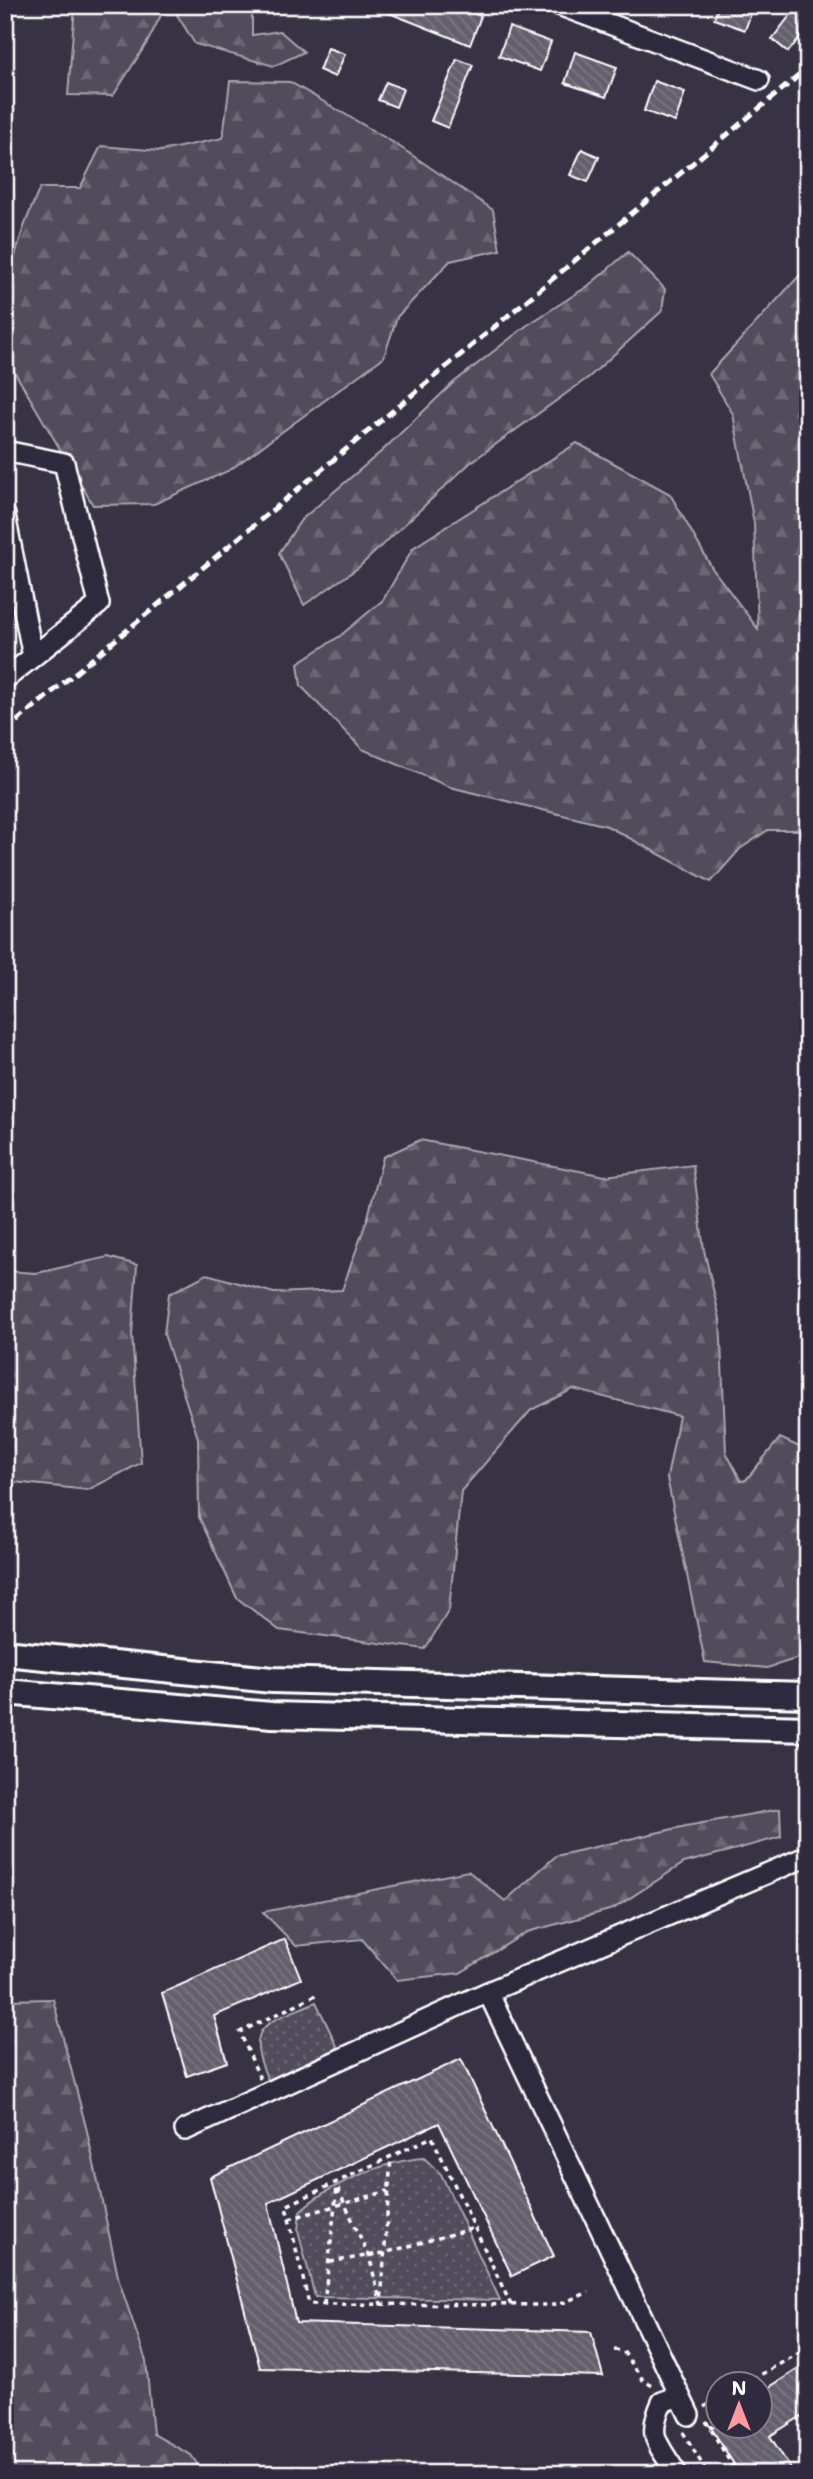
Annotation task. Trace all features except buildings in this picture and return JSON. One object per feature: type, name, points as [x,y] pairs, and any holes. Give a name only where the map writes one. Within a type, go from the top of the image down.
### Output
[{"type":"main road","points":[[5,1653],[272,1680],[808,1695]]},
{"type":"main road","points":[[5,1692],[272,1715],[808,1729]]},
{"type":"street","points":[[559,5],[759,80]]},
{"type":"street","points":[[5,451],[64,463],[99,604],[5,679]]},
{"type":"street","points":[[5,515],[33,657]]},
{"type":"street","points":[[185,2130],[488,1992],[808,1856]]},
{"type":"street","points":[[488,1992],[688,2416]]},
{"type":"street","points":[[677,2474],[652,2434],[662,2402],[679,2396]]},
{"type":"path","points":[[266,2094],[240,2032],[318,1994]]},
{"type":"path","points":[[511,2305],[432,2137],[286,2206],[309,2304],[381,2304],[511,2305],[558,2305],[590,2292]]},
{"type":"path","points":[[381,2304],[391,2157]]},
{"type":"path","points":[[324,2304],[337,2188],[369,2256],[381,2304]]},
{"type":"path","points":[[289,2219],[388,2191]]},
{"type":"path","points":[[330,2262],[384,2253],[474,2228]]},
{"type":"path","points":[[770,2370],[808,2348]]},
{"type":"path","points":[[688,2416],[708,2474]]},
{"type":"path","points":[[688,2416],[737,2474]]},
{"type":"path","points":[[808,2441],[800,2445],[808,2459]]},
{"type":"green space","points":[[75,5],[166,5],[148,41],[113,96],[68,95]]},
{"type":"green space","points":[[171,5],[252,5],[252,35],[280,31],[304,52],[274,66],[195,44]]},
{"type":"green space","points":[[230,81],[290,82],[394,143],[493,210],[500,250],[450,261],[397,317],[384,357],[230,470],[154,504],[93,505],[11,366],[8,296],[22,232],[40,188],[80,188],[101,146],[161,151],[223,138]]},
{"type":"green space","points":[[628,252],[665,289],[662,311],[589,377],[470,463],[358,568],[304,605],[279,553],[301,520],[383,450],[453,383],[526,326],[588,286]]},
{"type":"green space","points":[[801,274],[808,276],[808,830],[768,830],[740,849],[711,882],[607,826],[450,787],[362,749],[301,686],[298,663],[340,636],[383,600],[413,548],[577,443],[670,494],[712,568],[758,629],[754,523],[733,414],[709,374]]},
{"type":"green space","points":[[420,1140],[605,1176],[693,1165],[704,1250],[720,1319],[726,1452],[741,1481],[746,1480],[780,1438],[808,1451],[808,1655],[767,1668],[705,1662],[667,1478],[679,1416],[573,1389],[531,1410],[461,1491],[449,1610],[425,1649],[279,1630],[237,1598],[199,1517],[198,1438],[164,1334],[169,1294],[207,1274],[274,1293],[342,1290],[368,1217],[383,1157]]},
{"type":"green space","points":[[108,1257],[137,1265],[132,1334],[141,1463],[88,1490],[5,1481],[5,1271],[37,1273]]},
{"type":"green space","points":[[780,1809],[781,1837],[684,1863],[613,1909],[527,1932],[460,1973],[397,1980],[362,1939],[296,1946],[263,1912],[468,1871],[505,1901],[556,1856],[686,1826]]},
{"type":"green space","points":[[53,1999],[87,2131],[119,2281],[146,2361],[153,2434],[191,2455],[204,2474],[5,2474],[5,2000]]},
{"type":"green space","points":[[316,2002],[338,2048],[268,2080],[258,2046],[259,2035],[273,2021]]},
{"type":"green space","points":[[424,2158],[441,2174],[500,2300],[315,2297],[298,2230],[300,2211],[341,2183],[393,2163]]},
{"type":"railway","points":[[5,731],[808,68]]}]
